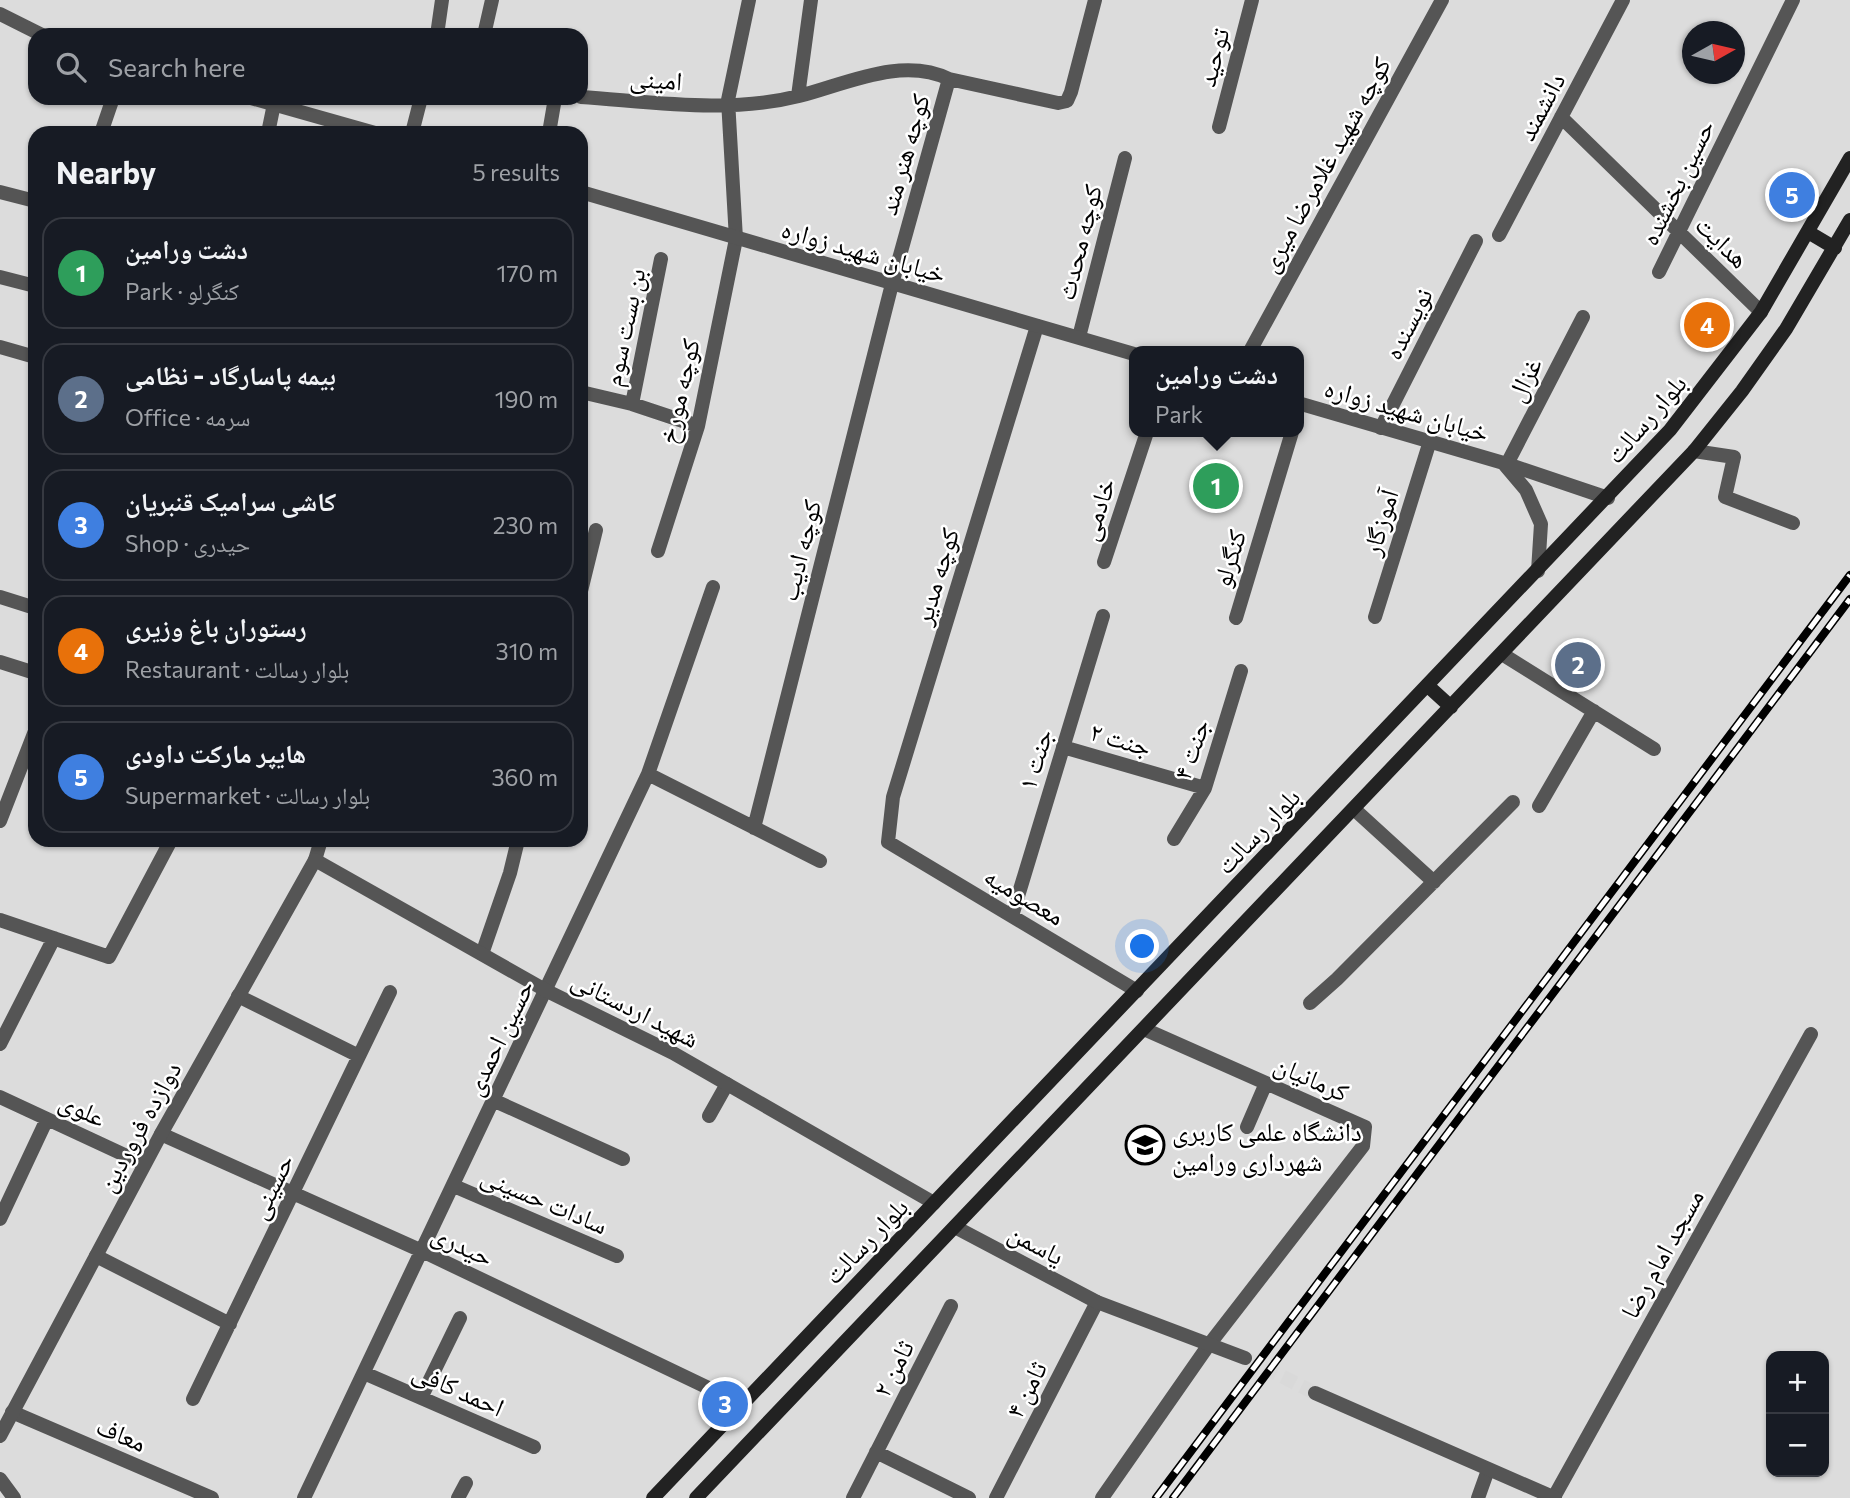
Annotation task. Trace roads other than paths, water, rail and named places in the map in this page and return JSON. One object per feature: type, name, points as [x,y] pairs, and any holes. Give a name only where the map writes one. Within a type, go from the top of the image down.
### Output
[{"type":"main road","name":"بلوار رسالت","points":[[653,1498],[1670,430],[1761,312],[1850,158]]},
{"type":"main road","points":[[696,1498],[1694,450],[1742,391],[1786,329],[1850,220]]},
{"type":"main road","points":[[1808,232],[1835,248]]},
{"type":"main road","points":[[1428,685],[1451,707]]},
{"type":"street","points":[[441,28],[443,0]]},
{"type":"street","points":[[486,28],[492,0]]},
{"type":"street","name":"کوچه مورخ","points":[[658,551],[698,426],[736,239],[728,107],[749,0]]},
{"type":"street","points":[[798,96],[811,0]]},
{"type":"street","name":"امینی","points":[[588,97],[728,107],[798,96],[873,73],[920,71],[1058,103],[1067,101],[1095,0]]},
{"type":"street","name":"توحید","points":[[1219,127],[1252,0]]},
{"type":"street","name":"کوچه شهید غلامرضا میری","points":[[1253,346],[1442,0]]},
{"type":"street","name":"دانشمند","points":[[1499,235],[1623,0]]},
{"type":"street","name":"حسین بخشنده","points":[[1658,272],[1793,0]]},
{"type":"street","points":[[0,14],[28,28]]},
{"type":"street","name":"کوچه هنر مند","points":[[892,284],[950,79]]},
{"type":"street","points":[[103,126],[111,105]]},
{"type":"street","points":[[269,126],[274,105]]},
{"type":"street","points":[[277,105],[351,126]]},
{"type":"street","points":[[414,126],[419,105]]},
{"type":"street","points":[[549,126],[554,105]]},
{"type":"street","name":"هدایت","points":[[1561,117],[1761,312]]},
{"type":"street","name":"کوچه محدث","points":[[1079,337],[1125,158]]},
{"type":"street","points":[[0,192],[28,199]]},
{"type":"street","name":"خیابان شهید زواره","points":[[588,194],[1129,352]]},
{"type":"street","name":"نویسنده","points":[[1381,428],[1476,241]]},
{"type":"street","name":"بن بست سوم","points":[[632,404],[662,259]]},
{"type":"street","points":[[0,277],[28,284]]},
{"type":"street","name":"کوچه ادیب","points":[[754,828],[892,284]]},
{"type":"street","name":"غزال","points":[[1505,463],[1583,317]]},
{"type":"street","name":"کوچه مدیر","points":[[888,842],[892,797],[1037,326]]},
{"type":"street","points":[[0,347],[28,355]]},
{"type":"street","points":[[588,394],[632,404],[698,426]]},
{"type":"street","name":"خیابان شهید زواره","points":[[1304,406],[1505,463],[1608,498]]},
{"type":"street","name":"خادمی","points":[[1104,562],[1145,437]]},
{"type":"street","name":"کنگرلو","points":[[1236,618],[1290,437]]},
{"type":"street","name":"آموزگار","points":[[1375,617],[1430,442]]},
{"type":"street","points":[[1694,450],[1734,457],[1725,497],[1793,523]]},
{"type":"street","name":"خیابان شهید زواره","points":[[1505,463],[1526,490],[1541,524],[1538,571]]},
{"type":"street","points":[[588,563],[596,530]]},
{"type":"street","name":"حسین احمدی","points":[[304,1498],[495,1101],[648,774],[713,587]]},
{"type":"street","points":[[0,597],[28,606]]},
{"type":"street","name":"جنت ۱","points":[[1012,916],[1103,616]]},
{"type":"street","points":[[1502,653],[1654,749]]},
{"type":"street","points":[[0,662],[28,671]]},
{"type":"street","name":"جنت ۴","points":[[1174,839],[1205,788],[1241,671]]},
{"type":"street","points":[[1539,806],[1594,711]]},
{"type":"street","name":"جنت ۲","points":[[1063,747],[1205,788]]},
{"type":"street","points":[[0,821],[28,749]]},
{"type":"street","points":[[648,774],[820,861]]},
{"type":"street","points":[[1310,1003],[1513,802]]},
{"type":"street","points":[[1354,809],[1434,882]]},
{"type":"street","name":"معصومیه","points":[[888,842],[1137,991]]},
{"type":"street","points":[[0,920],[109,957],[167,847]]},
{"type":"street","name":"دوازده فروردین","points":[[0,1436],[144,1164],[315,860],[319,847]]},
{"type":"street","points":[[482,954],[516,847]]},
{"type":"street","name":"شهید اردستانی","points":[[315,860],[547,991],[673,1053],[934,1203]]},
{"type":"street","points":[[0,1044],[54,938]]},
{"type":"street","name":"حسینی","points":[[193,1399],[390,992]]},
{"type":"street","points":[[238,996],[359,1056]]},
{"type":"street","name":"کرمانیان","points":[[1144,1029],[1365,1127],[1363,1146],[1208,1346]]},
{"type":"street","name":"مسجد امام رضا","points":[[1554,1497],[1811,1034]]},
{"type":"street","points":[[1247,1126],[1266,1083]]},
{"type":"street","points":[[709,1116],[727,1084]]},
{"type":"street","name":"علوی","points":[[0,1097],[144,1164]]},
{"type":"street","points":[[495,1101],[623,1159]]},
{"type":"street","points":[[0,1220],[47,1119]]},
{"type":"street","name":"حیدری","points":[[161,1133],[422,1251],[742,1404]]},
{"type":"street","name":"سادات حسینی","points":[[454,1186],[617,1256]]},
{"type":"street","name":"یاسمن","points":[[955,1227],[1097,1302],[1245,1358]]},
{"type":"street","points":[[96,1256],[230,1324]]},
{"type":"street","name":"ثامن ۴","points":[[996,1498],[1097,1302]]},
{"type":"street","name":"ثامن ۲","points":[[853,1498],[951,1306]]},
{"type":"street","points":[[421,1398],[460,1318]]},
{"type":"street","points":[[1102,1498],[1208,1346]]},
{"type":"street","name":"احمد کافی","points":[[364,1373],[534,1447]]},
{"type":"street","points":[[1315,1393],[1554,1497]]},
{"type":"street","name":"معاف","points":[[12,1412],[212,1498]]},
{"type":"street","points":[[876,1452],[969,1498]]},
{"type":"street","points":[[1478,1498],[1488,1470]]},
{"type":"street","points":[[0,1479],[13,1498]]},
{"type":"street","points":[[458,1498],[466,1483]]},
{"type":"tunnel","points":[[1245,1358],[1315,1393]]},
{"type":"railway","points":[[1156,1498],[1850,575]]},
{"type":"railway","points":[[1173,1498],[1850,599]]},
{"type":"place","name":"هایپر مارکت داودی","points":[[1792,195]]},
{"type":"place","name":"رستوران باغ وزیری","points":[[1707,325]]},
{"type":"place","name":"دشت ورامین","points":[[1216,486]]},
{"type":"place","name":"بیمه پاسارگاد - نظامی","points":[[1578,665]]},
{"type":"place","name":"دانشگاه علمی کاربری شهرداری ورامین","points":[[1145,1145]]},
{"type":"place","name":"کاشی سرامیک قنبریان","points":[[725,1404]]}]
